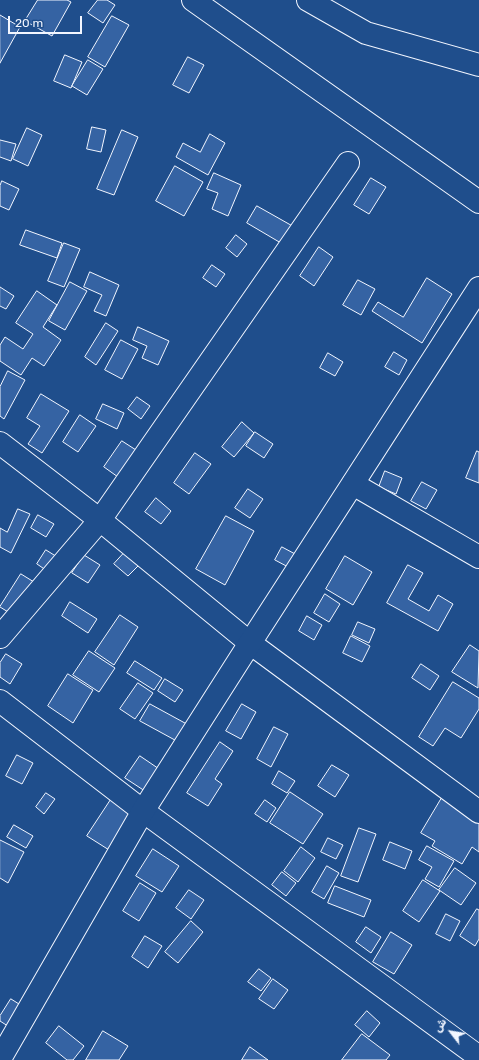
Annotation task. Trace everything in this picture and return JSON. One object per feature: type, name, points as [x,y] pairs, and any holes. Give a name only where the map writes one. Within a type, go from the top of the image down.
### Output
[{"type":"street","points":[[193,0],[479,202]]},
{"type":"street","points":[[308,0],[366,33],[479,65]]},
{"type":"street","points":[[0,637],[100,520],[348,163]]},
{"type":"street","points":[[0,1060],[143,811],[250,642],[479,288]]},
{"type":"street","points":[[0,443],[100,520],[250,642],[479,812]]},
{"type":"street","points":[[353,484],[479,557]]},
{"type":"street","points":[[0,701],[143,811],[479,1057]]},
{"type":"building","points":[[38,0],[67,0],[71,2],[52,36],[25,21]]},
{"type":"building","points":[[98,0],[107,0],[115,5],[103,23],[88,13]]},
{"type":"building","points":[[0,15],[20,27],[0,63]]},
{"type":"building","points":[[112,16],[129,25],[105,67],[88,57]]},
{"type":"building","points":[[65,55],[82,62],[71,88],[54,81]]},
{"type":"building","points":[[188,57],[204,65],[189,93],[173,85]]},
{"type":"building","points":[[88,60],[103,69],[87,95],[72,86]]},
{"type":"building","points":[[92,127],[106,130],[101,152],[87,149]]},
{"type":"building","points":[[27,128],[42,135],[28,166],[13,159]]},
{"type":"building","points":[[122,130],[138,137],[114,195],[97,189]]},
{"type":"building","points":[[210,134],[225,143],[208,175],[176,157],[183,143],[200,152]]},
{"type":"building","points":[[0,140],[16,144],[11,161],[0,157]]},
{"type":"building","points":[[175,166],[203,182],[184,216],[156,201]]},
{"type":"building","points":[[214,173],[241,185],[228,216],[212,209],[218,193],[207,189]]},
{"type":"building","points":[[371,178],[386,187],[369,214],[354,205]]},
{"type":"building","points":[[2,181],[19,189],[9,210],[0,206],[0,186]]},
{"type":"building","points":[[257,206],[296,228],[286,246],[247,223]]},
{"type":"building","points":[[26,230],[62,243],[57,258],[20,245]]},
{"type":"building","points":[[236,235],[247,244],[237,257],[226,248]]},
{"type":"building","points":[[64,243],[80,249],[64,287],[48,281]]},
{"type":"building","points":[[319,247],[333,257],[314,286],[300,276]]},
{"type":"building","points":[[212,265],[225,274],[216,287],[203,278]]},
{"type":"building","points":[[90,272],[119,285],[106,316],[94,311],[102,295],[84,287]]},
{"type":"building","points":[[427,278],[452,294],[422,343],[372,311],[378,302],[403,317]]},
{"type":"building","points":[[358,280],[375,289],[361,315],[343,305]]},
{"type":"building","points":[[70,282],[87,291],[65,330],[49,321]]},
{"type":"building","points":[[0,287],[14,296],[6,309],[0,306]]},
{"type":"building","points":[[37,291],[57,305],[43,327],[61,340],[44,366],[32,358],[21,375],[0,361],[0,345],[5,337],[23,349],[33,334],[16,323]]},
{"type":"building","points":[[106,323],[118,331],[96,365],[85,357]]},
{"type":"building","points":[[138,327],[169,341],[158,365],[142,358],[147,346],[133,340]]},
{"type":"building","points":[[121,340],[138,349],[122,379],[105,370]]},
{"type":"building","points":[[394,352],[407,360],[399,375],[385,367]]},
{"type":"building","points":[[328,353],[343,362],[335,376],[320,368]]},
{"type":"building","points":[[8,371],[25,380],[4,419],[0,416],[0,387]]},
{"type":"building","points":[[41,394],[69,411],[42,453],[28,444],[40,426],[27,418]]},
{"type":"building","points":[[137,397],[150,406],[141,419],[128,409]]},
{"type":"building","points":[[103,404],[124,413],[117,429],[96,419]]},
{"type":"building","points":[[80,415],[96,426],[78,452],[63,442]]},
{"type":"building","points":[[242,422],[254,433],[234,457],[222,447]]},
{"type":"building","points":[[255,432],[273,444],[264,458],[246,446]]},
{"type":"building","points":[[122,441],[136,450],[118,477],[104,467]]},
{"type":"building","points":[[477,451],[479,452],[479,483],[466,478]]},
{"type":"building","points":[[195,453],[211,464],[189,494],[174,483]]},
{"type":"building","points":[[385,471],[402,478],[396,494],[379,487]]},
{"type":"building","points":[[422,482],[437,490],[426,509],[411,501]]},
{"type":"building","points":[[248,489],[263,499],[250,518],[235,508]]},
{"type":"building","points":[[156,498],[171,511],[161,524],[145,512]]},
{"type":"building","points":[[18,509],[30,514],[11,553],[0,547],[0,528],[7,532]]},
{"type":"building","points":[[38,515],[54,524],[46,537],[31,528]]},
{"type":"building","points":[[226,516],[254,531],[225,585],[196,569]]},
{"type":"building","points":[[282,547],[297,555],[290,568],[275,560]]},
{"type":"building","points":[[46,550],[62,560],[53,575],[37,564]]},
{"type":"building","points":[[125,552],[139,565],[128,576],[114,564]]},
{"type":"building","points":[[84,555],[100,565],[88,583],[72,573]]},
{"type":"building","points":[[345,556],[372,572],[353,605],[326,589]]},
{"type":"building","points":[[408,565],[423,573],[408,599],[429,611],[438,595],[453,604],[438,631],[387,603]]},
{"type":"building","points":[[21,574],[34,582],[13,615],[0,607]]},
{"type":"building","points":[[325,594],[340,604],[329,622],[314,613]]},
{"type":"building","points":[[70,602],[97,619],[88,633],[62,616]]},
{"type":"building","points":[[120,615],[138,627],[114,665],[95,652]]},
{"type":"building","points":[[307,616],[322,625],[314,640],[299,631]]},
{"type":"building","points":[[358,622],[375,629],[369,643],[352,635]]},
{"type":"building","points":[[351,636],[370,646],[362,662],[343,653]]},
{"type":"building","points":[[470,645],[479,651],[478,688],[452,672]]},
{"type":"building","points":[[89,651],[115,668],[99,692],[73,675]]},
{"type":"building","points":[[6,654],[22,664],[10,684],[0,677],[0,663]]},
{"type":"building","points":[[135,661],[162,678],[154,690],[127,673]]},
{"type":"building","points":[[421,664],[439,676],[430,690],[412,678]]},
{"type":"building","points":[[68,674],[93,690],[73,723],[48,706]]},
{"type":"building","points":[[165,679],[183,690],[175,702],[158,691]]},
{"type":"building","points":[[453,682],[479,698],[479,709],[461,738],[445,728],[433,746],[419,737]]},
{"type":"building","points":[[138,683],[153,693],[135,719],[120,709]]},
{"type":"building","points":[[150,704],[194,728],[184,745],[140,721]]},
{"type":"building","points":[[242,704],[256,712],[241,739],[226,731]]},
{"type":"building","points":[[274,727],[288,734],[271,767],[257,759]]},
{"type":"building","points":[[220,742],[233,751],[215,779],[222,784],[208,806],[187,793]]},
{"type":"building","points":[[17,755],[33,763],[22,784],[6,776]]},
{"type":"building","points":[[140,756],[165,773],[151,795],[125,778]]},
{"type":"building","points":[[332,765],[349,775],[335,797],[318,786]]},
{"type":"building","points":[[279,771],[295,781],[287,793],[272,784]]},
{"type":"building","points":[[290,792],[323,814],[303,844],[270,823]]},
{"type":"building","points":[[46,793],[55,799],[44,814],[36,807]]},
{"type":"building","points":[[443,796],[479,817],[479,852],[472,847],[462,864],[432,846],[435,841],[421,833]]},
{"type":"building","points":[[112,798],[141,817],[117,855],[87,836]]},
{"type":"building","points":[[265,800],[276,808],[267,822],[255,814]]},
{"type":"building","points":[[14,825],[33,836],[26,848],[7,837]]},
{"type":"building","points":[[359,828],[376,834],[358,882],[341,876]]},
{"type":"building","points":[[328,838],[343,845],[336,859],[321,852]]},
{"type":"building","points":[[0,840],[24,852],[8,883],[0,878]]},
{"type":"building","points":[[390,842],[412,851],[405,869],[383,860]]},
{"type":"building","points":[[427,846],[454,861],[439,887],[425,879],[432,867],[419,860]]},
{"type":"building","points":[[301,847],[315,858],[298,882],[284,871]]},
{"type":"building","points":[[153,849],[179,866],[162,892],[136,876]]},
{"type":"building","points":[[327,866],[339,873],[324,899],[312,892]]},
{"type":"building","points":[[455,868],[476,883],[461,905],[439,890]]},
{"type":"building","points":[[282,872],[296,883],[286,896],[272,885]]},
{"type":"building","points":[[423,880],[440,891],[419,922],[403,911]]},
{"type":"building","points":[[140,883],[156,893],[139,921],[123,911]]},
{"type":"building","points":[[335,886],[371,900],[364,917],[328,903]]},
{"type":"building","points":[[189,890],[204,900],[191,919],[176,908]]},
{"type":"building","points":[[477,909],[479,910],[479,939],[475,946],[460,936]]},
{"type":"building","points":[[446,914],[460,921],[450,941],[436,934]]},
{"type":"building","points":[[191,921],[203,932],[178,963],[165,952]]},
{"type":"building","points":[[366,927],[381,937],[371,953],[356,942]]},
{"type":"building","points":[[391,932],[412,945],[394,974],[373,962]]},
{"type":"building","points":[[145,936],[162,946],[148,968],[132,957]]},
{"type":"building","points":[[259,969],[271,978],[261,991],[248,982]]},
{"type":"building","points":[[273,979],[288,990],[274,1009],[259,999]]},
{"type":"building","points":[[11,999],[27,1009],[14,1030],[0,1021],[0,1016]]},
{"type":"building","points":[[367,1011],[380,1023],[369,1037],[355,1025]]},
{"type":"building","points":[[59,1026],[84,1046],[73,1060],[67,1060],[46,1043]]},
{"type":"building","points":[[103,1031],[128,1046],[119,1060],[86,1060]]},
{"type":"building","points":[[362,1034],[390,1055],[386,1060],[342,1060]]},
{"type":"building","points":[[250,1047],[268,1060],[242,1060]]}]
